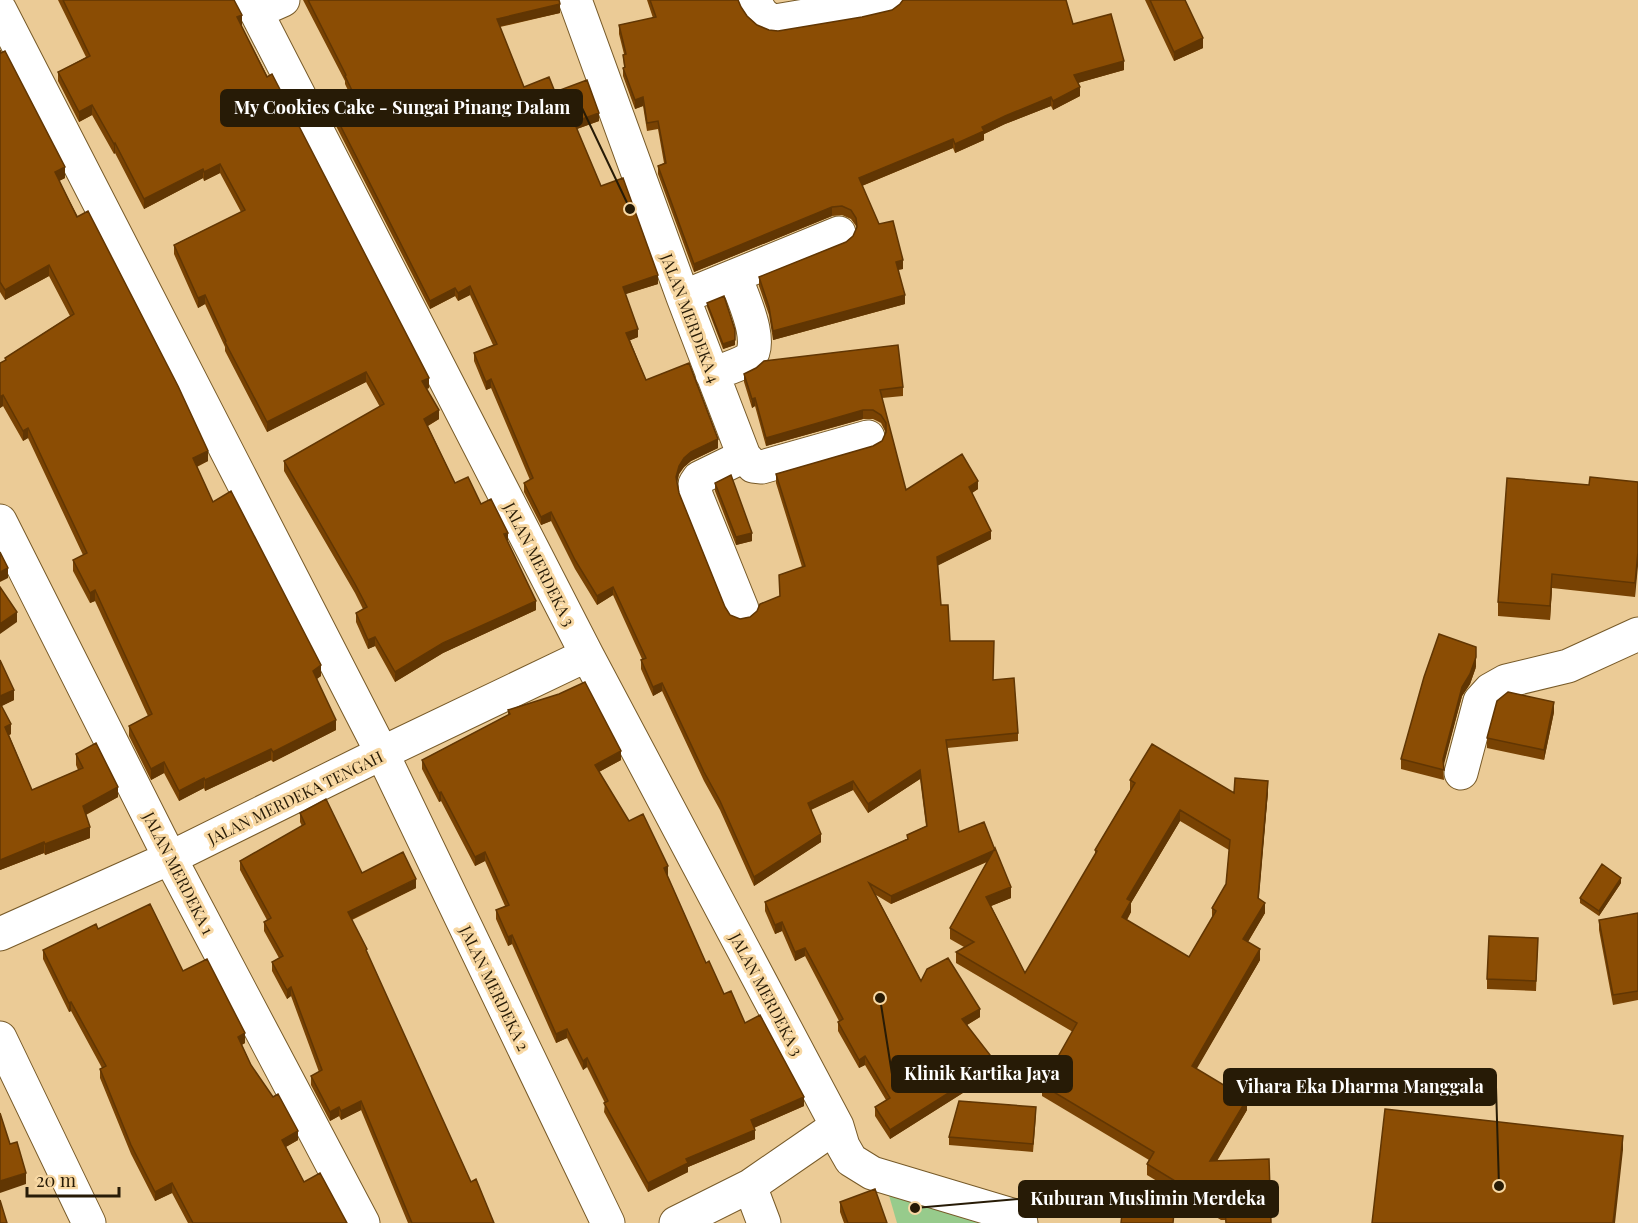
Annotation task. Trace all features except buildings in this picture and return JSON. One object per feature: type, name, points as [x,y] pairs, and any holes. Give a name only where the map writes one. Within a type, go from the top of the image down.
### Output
[{"type":"street","name":"JALAN MERDEKA 4","points":[[575,0],[683,297],[744,456]]},
{"type":"street","points":[[754,0],[763,15],[775,21],[887,0]]},
{"type":"street","name":"JALAN MERDEKA 3","points":[[263,4],[587,655],[837,1126],[843,1146],[851,1160],[872,1173],[1012,1215],[1021,1223]]},
{"type":"street","name":"JALAN MERDEKA 2","points":[[0,10],[382,753],[608,1223]]},
{"type":"street","points":[[683,297],[840,233]]},
{"type":"street","points":[[712,375],[746,360],[754,348],[754,331],[735,276]]},
{"type":"street","points":[[742,609],[696,495],[695,487],[699,478],[744,456],[753,466],[762,467],[868,437]]},
{"type":"street","name":"JALAN MERDEKA 1","points":[[0,520],[170,858],[363,1223]]},
{"type":"street","points":[[1461,773],[1480,701],[1490,690],[1506,681],[1568,666],[1638,634]]},
{"type":"street","name":"JALAN MERDEKA TENGAH","points":[[0,934],[170,858],[587,655]]},
{"type":"street","points":[[0,1038],[89,1223]]},
{"type":"street","points":[[676,1223],[750,1186],[837,1126]]},
{"type":"street","points":[[750,1186],[764,1223]]},
{"type":"green space","points":[[888,1192],[985,1223],[897,1223]]},
{"type":"place","name":"My Cookies Cake - Sungai Pinang Dalam","points":[[630,209]]},
{"type":"place","name":"Klinik Kartika Jaya","points":[[880,998]]},
{"type":"place","name":"Vihara Eka Dharma Manggala","points":[[1499,1186]]},
{"type":"place","name":"Kuburan Muslimin Merdeka","points":[[915,1208]]}]
